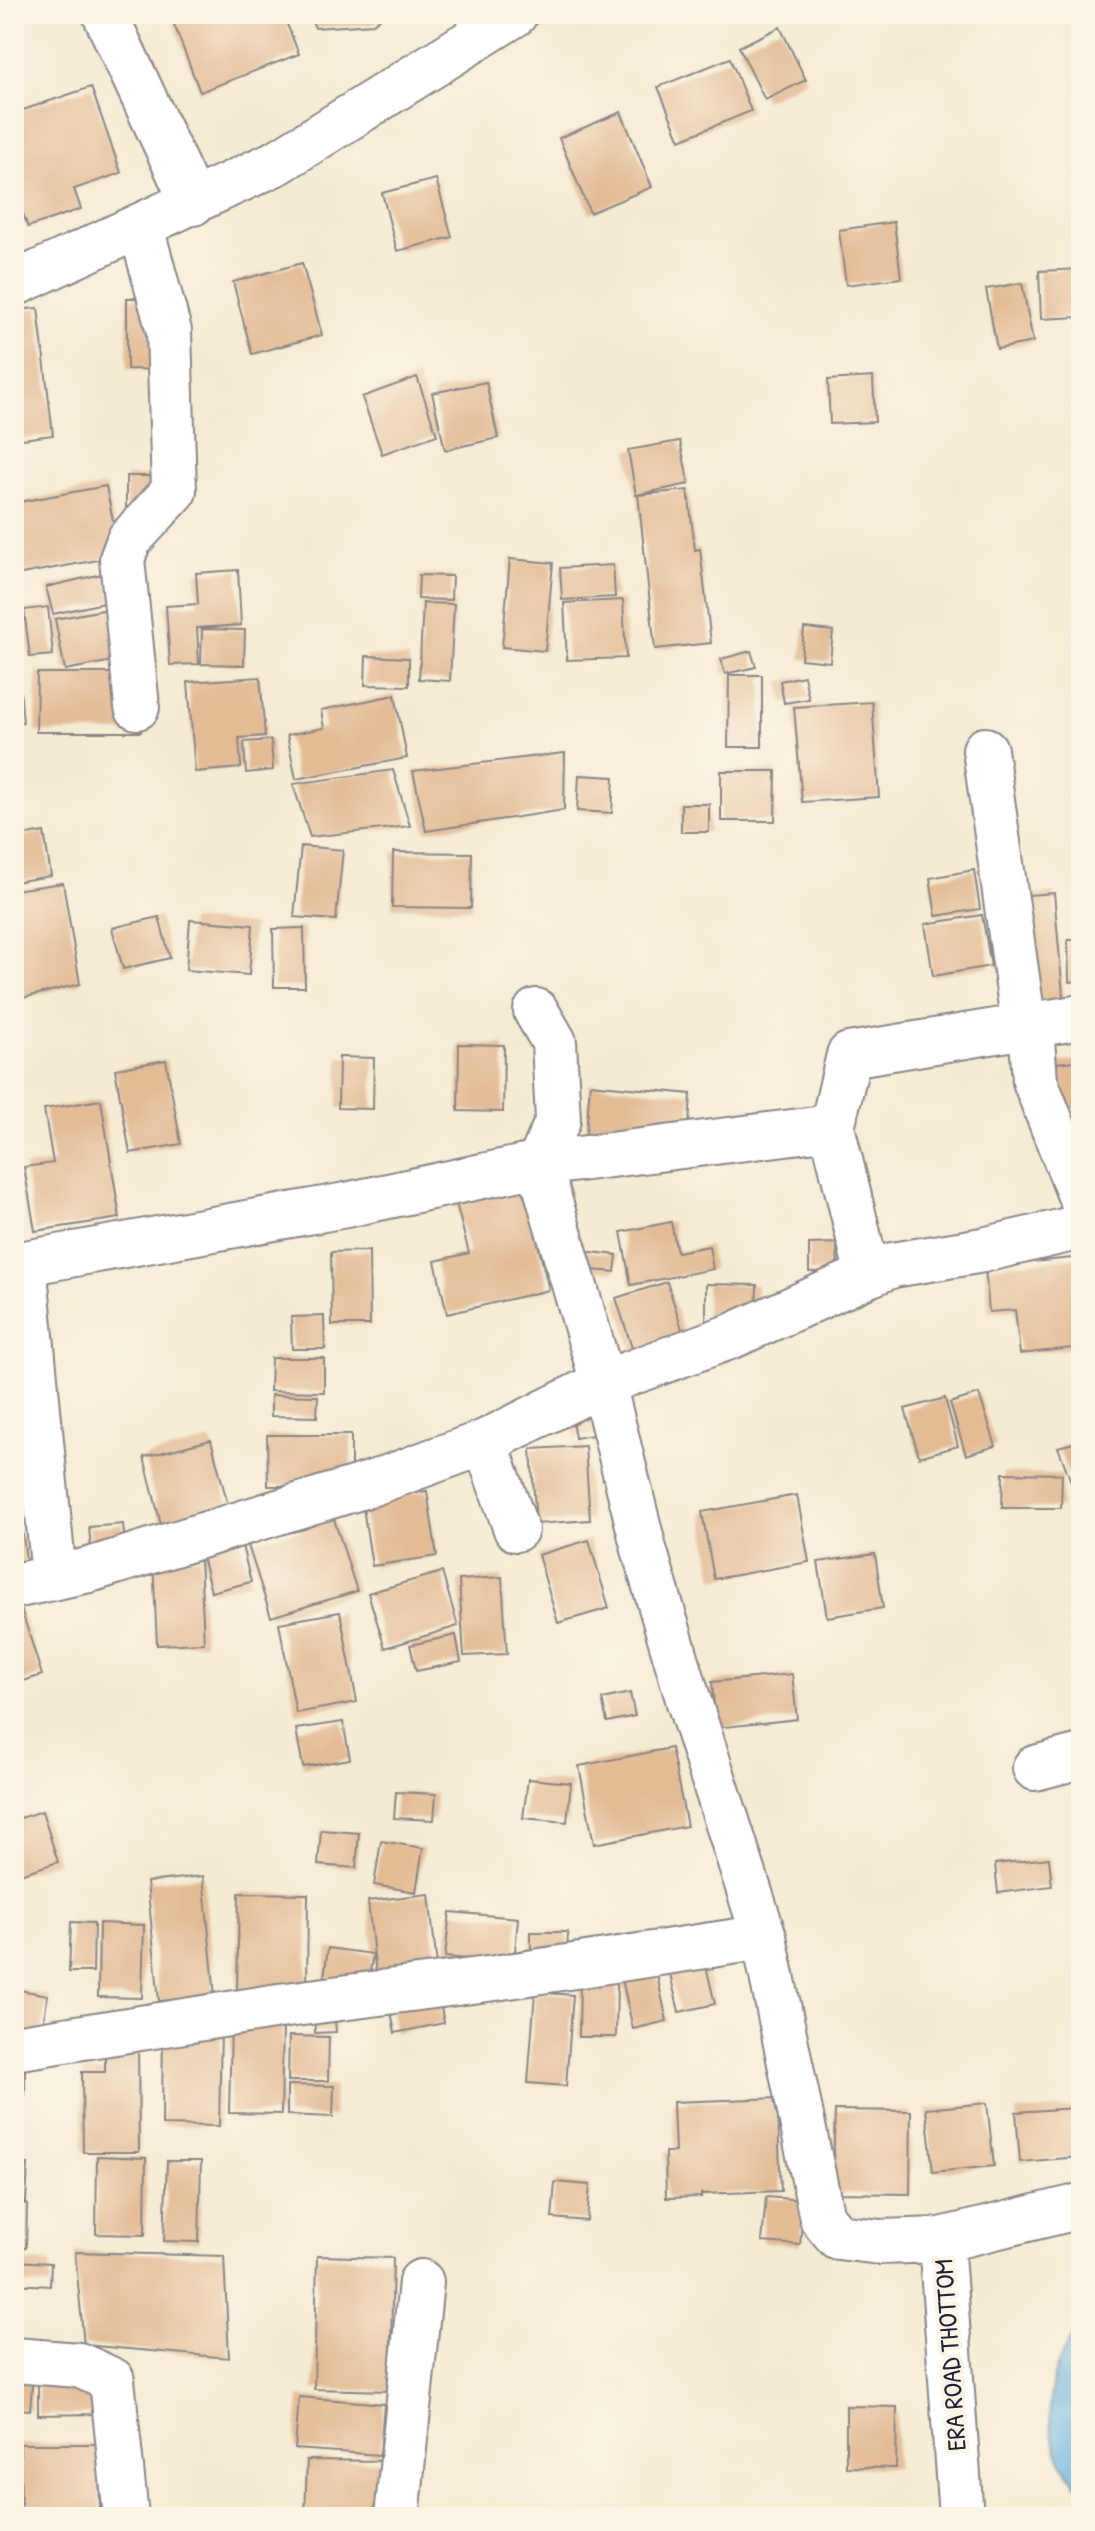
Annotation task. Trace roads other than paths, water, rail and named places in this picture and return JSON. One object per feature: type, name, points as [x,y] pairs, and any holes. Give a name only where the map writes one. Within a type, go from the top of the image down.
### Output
[{"type":"street","points":[[105,14],[193,203]]},
{"type":"street","points":[[14,284],[278,162],[504,17]]},
{"type":"street","points":[[137,707],[122,559],[129,540],[174,491],[169,331],[141,227]]},
{"type":"street","points":[[985,750],[1035,1081],[1081,1198]]},
{"type":"street","points":[[536,1011],[554,1042],[558,1120],[539,1164],[603,1383],[644,1549],[764,1937],[822,2218],[838,2237],[880,2242],[941,2240]]},
{"type":"street","points":[[868,1275],[832,1127],[849,1055],[1081,1017]]},
{"type":"street","points":[[832,1127],[539,1164],[346,1205],[19,1264],[34,1581],[89,1570],[373,1483],[485,1442],[603,1383],[732,1336],[893,1265],[983,1250],[1081,1227]]},
{"type":"street","points":[[485,1442],[516,1529]]},
{"type":"street","points":[[1035,1768],[1081,1756]]},
{"type":"street","points":[[14,2048],[279,2006],[495,1978],[764,1937]]},
{"type":"street","name":"ERA ROAD THOTTOM","points":[[961,2517],[941,2240],[1081,2206]]},
{"type":"street","points":[[397,2517],[421,2282]]},
{"type":"street","points":[[14,2360],[79,2365],[112,2380],[126,2517]]},
{"type":"water","points":[[1081,2325],[1081,2489],[1057,2451],[1051,2430],[1050,2408],[1058,2364]]}]
